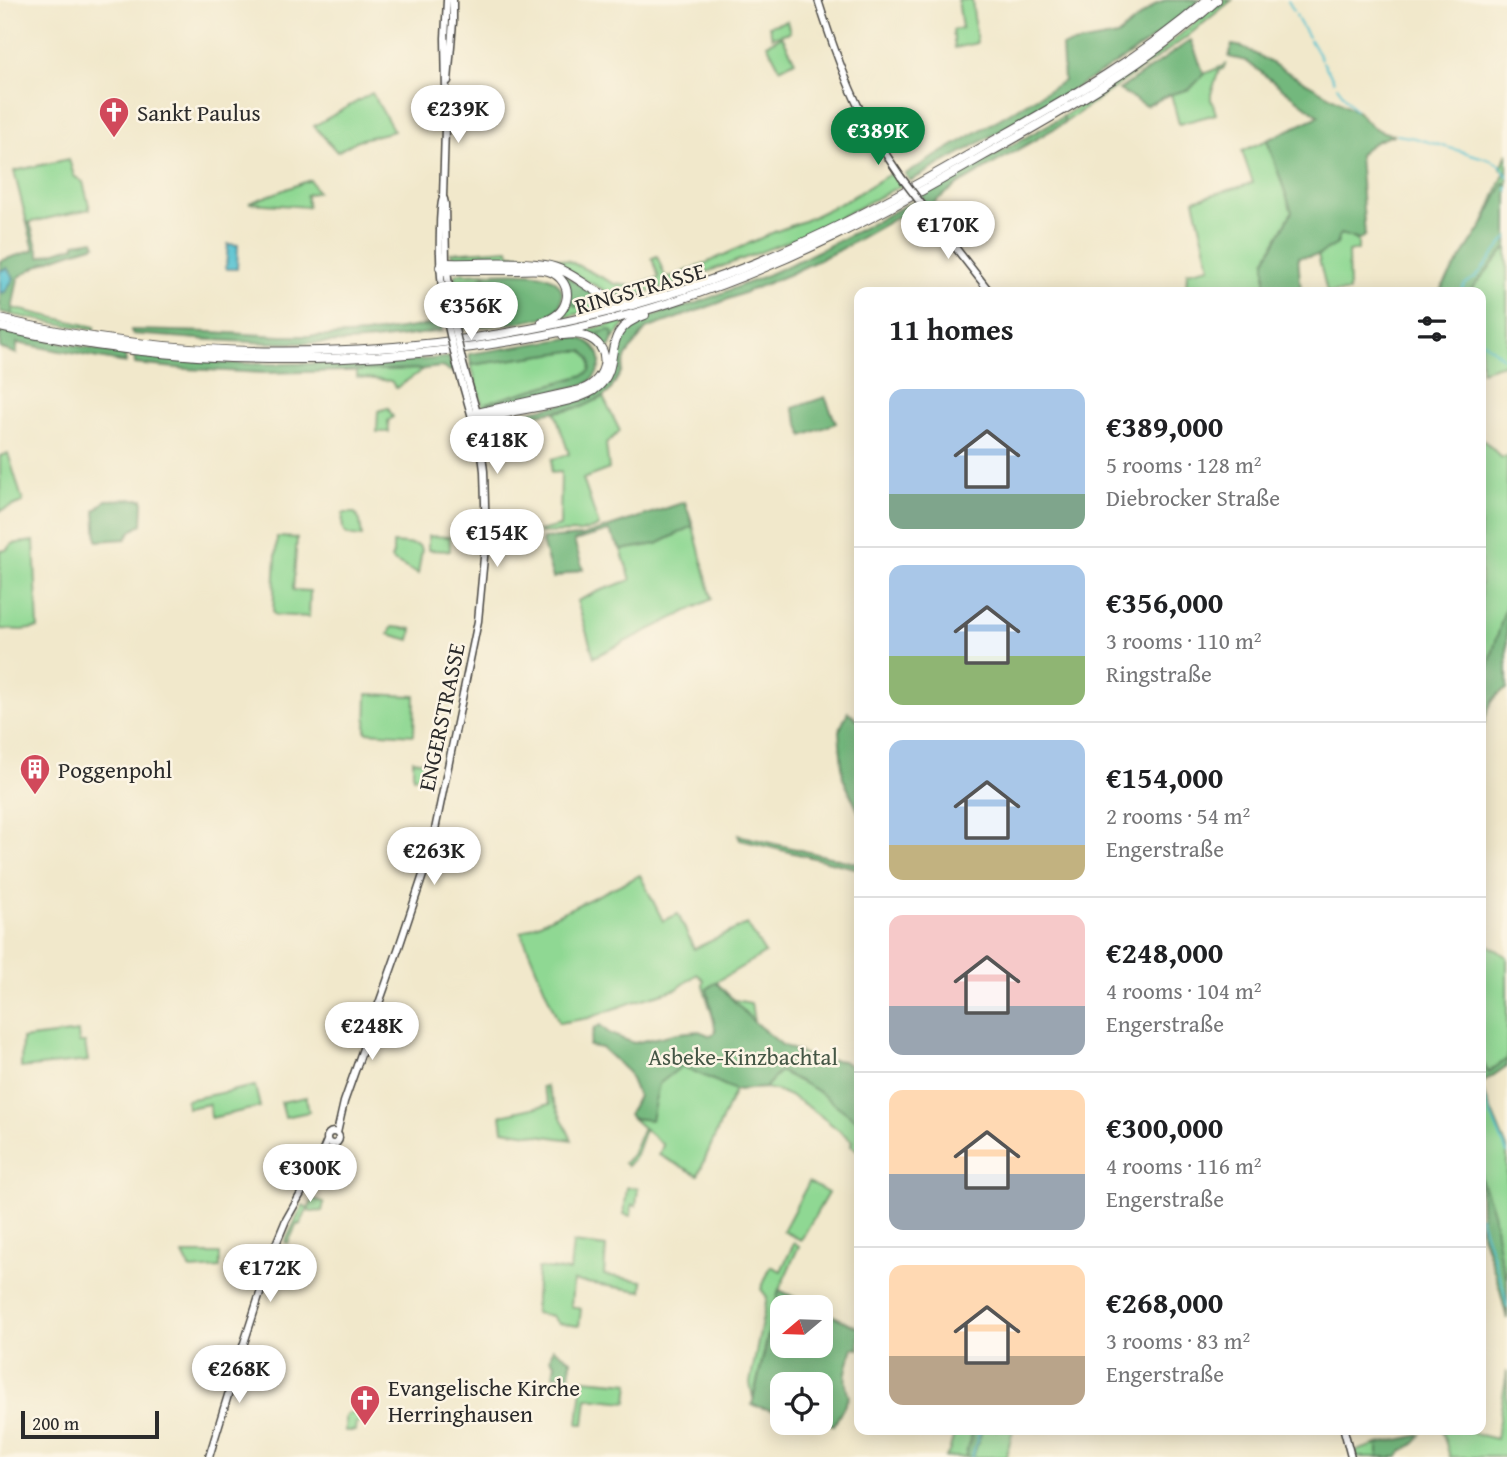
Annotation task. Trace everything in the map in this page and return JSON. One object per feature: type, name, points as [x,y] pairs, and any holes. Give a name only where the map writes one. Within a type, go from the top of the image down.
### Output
[{"type":"highway","name":"RINGSTRASSE","points":[[0,318],[119,340],[183,346],[291,350],[367,348],[448,341],[544,326],[607,312],[677,292],[799,244],[931,177],[1114,71],[1207,0]]},
{"type":"highway","name":"RINGSTRASSE","points":[[0,327],[118,348],[188,355],[338,358],[474,346],[606,321],[674,302],[752,273],[803,251],[937,183],[1118,77],[1169,41],[1217,0]]},
{"type":"highway","points":[[444,267],[547,265],[617,300],[677,292]]},
{"type":"highway","points":[[444,267],[458,270],[538,270],[552,273],[562,281],[567,297],[557,315],[544,321],[505,328],[496,334]]},
{"type":"highway","points":[[476,417],[577,398],[593,391],[604,380],[611,362],[612,348],[623,328],[674,302]]},
{"type":"highway","points":[[476,417],[581,390],[599,379],[604,357],[602,350],[593,340],[576,334],[546,334]]},
{"type":"main road","name":"ENGERSTRASSE","points":[[209,1457],[276,1244],[286,1220],[330,1142],[337,1143],[339,1140],[335,1132],[344,1102],[421,882],[439,817],[472,657],[481,600],[486,536],[484,471],[476,417],[451,326],[444,267],[441,204],[447,0]]},
{"type":"main road","name":"ENGERSTRASSE","points":[[446,93],[453,0]]},
{"type":"main road","points":[[818,0],[835,51],[873,135],[901,177],[986,287]]},
{"type":"main road","points":[[1345,1435],[1352,1457]]},
{"type":"green space","points":[[958,0],[972,0],[977,43],[955,48],[953,30],[962,28]]},
{"type":"green space","points":[[1166,0],[1200,0],[1145,44],[1086,82],[910,181],[905,174],[1064,81],[1062,46],[1117,36],[1157,3]]},
{"type":"green space","points":[[1223,0],[1232,0],[1184,39],[1064,123],[1064,116],[1154,56]]},
{"type":"green space","points":[[787,21],[790,32],[772,37],[769,26]]},
{"type":"green space","points":[[782,36],[795,61],[780,69],[767,44]]},
{"type":"green space","points":[[1191,40],[1204,74],[1190,89],[1171,94],[1146,106],[1119,90]]},
{"type":"green space","points":[[1232,45],[1243,47],[1358,112],[1374,128],[1395,135],[1375,142],[1359,155],[1365,235],[1359,240],[1340,234],[1337,244],[1318,255],[1298,257],[1301,287],[1265,287],[1265,261],[1292,212],[1267,140],[1319,116],[1246,61],[1229,57]]},
{"type":"green space","points":[[1225,65],[1219,70],[1211,94],[1216,114],[1179,124],[1171,94],[1190,89],[1204,74]]},
{"type":"green space","points":[[372,93],[394,131],[358,140],[337,152],[314,126]]},
{"type":"green space","points":[[1064,116],[1064,123],[959,184],[931,206],[921,196]]},
{"type":"green space","points":[[1267,140],[1292,212],[1265,261],[1265,287],[1186,287],[1187,272],[1210,267],[1194,200],[1253,183],[1242,151]]},
{"type":"green space","points":[[1507,153],[1507,363],[1486,369],[1486,287],[1442,287],[1483,225],[1505,172],[1501,169]]},
{"type":"green space","points":[[69,159],[74,176],[83,182],[90,209],[27,223],[14,171]]},
{"type":"green space","points":[[893,172],[902,185],[812,232],[666,287],[636,295],[617,296],[609,293],[553,263],[457,260],[451,253],[509,249],[510,254],[569,261],[615,284],[632,286],[659,278],[652,258],[657,256],[666,279],[804,221],[847,200]]},
{"type":"green space","points":[[310,180],[317,192],[306,195],[308,207],[249,203]]},
{"type":"green space","points":[[1504,183],[1507,183],[1507,247],[1473,287],[1442,287],[1483,225]]},
{"type":"green space","points":[[914,201],[917,206],[788,275],[646,329],[626,356],[621,372],[610,391],[603,397],[582,407],[486,422],[489,419],[583,400],[597,393],[610,373],[624,332],[634,324],[775,271]]},
{"type":"green space","points":[[27,223],[30,223],[40,257],[75,246],[75,243],[94,240],[96,245],[45,262],[18,278],[13,315],[0,312],[0,293],[5,292],[7,268],[0,271],[0,261],[34,250]]},
{"type":"green space","points":[[1340,234],[1348,235],[1358,242],[1358,250],[1348,252],[1349,287],[1326,287],[1318,255],[1337,244]]},
{"type":"green space","points":[[463,272],[487,273],[459,301],[457,313],[453,282],[455,275]]},
{"type":"green space","points":[[560,272],[603,300],[576,307],[571,302],[568,283]]},
{"type":"green space","points":[[487,273],[532,273],[554,280],[560,286],[562,296],[558,309],[534,320],[460,329],[457,313],[459,301]]},
{"type":"green space","points":[[580,284],[623,303],[556,319],[570,292]]},
{"type":"green space","points":[[12,308],[95,327],[94,330],[13,315]]},
{"type":"green space","points":[[629,320],[613,339],[612,331],[608,330],[590,336],[580,332]]},
{"type":"green space","points":[[442,323],[442,331],[334,343],[218,340],[132,334],[131,330],[328,336],[365,334]]},
{"type":"green space","points":[[0,331],[125,355],[126,363],[17,343],[17,354],[0,348]]},
{"type":"green space","points":[[612,331],[612,340],[605,352],[590,336]]},
{"type":"green space","points":[[576,337],[592,345],[600,356],[598,370],[587,384],[494,405],[487,403],[584,375],[590,371],[590,360],[583,351],[572,351],[471,365],[469,354]]},
{"type":"green space","points":[[583,351],[586,354],[590,360],[590,371],[489,402],[494,407],[483,407],[471,365]]},
{"type":"green space","points":[[134,355],[274,364],[398,362],[449,357],[453,372],[441,367],[264,373],[186,369],[135,364]]},
{"type":"green space","points":[[424,369],[396,388],[391,381],[357,377],[357,370]]},
{"type":"green space","points":[[603,397],[620,431],[606,444],[609,469],[583,479],[599,526],[581,532],[540,533],[539,531],[560,526],[561,472],[551,473],[552,459],[569,454],[555,412],[582,407]]},
{"type":"green space","points":[[825,397],[836,423],[803,436],[793,408]]},
{"type":"green space","points":[[388,408],[393,417],[388,421],[389,432],[377,432],[378,411]]},
{"type":"green space","points":[[1486,443],[1502,458],[1507,456],[1507,689],[1486,699]]},
{"type":"green space","points":[[8,453],[23,502],[0,511],[0,456]]},
{"type":"green space","points":[[143,499],[142,524],[130,532],[126,539],[97,541],[95,511],[106,500]]},
{"type":"green space","points":[[685,502],[693,526],[657,544],[621,550],[609,531],[574,541],[583,569],[553,578],[543,539],[582,536]]},
{"type":"green space","points":[[343,513],[355,513],[360,521],[362,537],[350,536],[344,532]]},
{"type":"green space","points":[[693,526],[712,599],[594,657],[577,601],[631,580],[621,550],[657,544]]},
{"type":"green space","points":[[428,536],[450,537],[450,551],[428,550]]},
{"type":"green space","points":[[277,537],[297,538],[293,590],[310,591],[309,617],[273,613]]},
{"type":"green space","points":[[34,541],[38,628],[0,629],[0,551],[6,550],[12,544]]},
{"type":"green space","points":[[393,543],[418,545],[422,549],[418,574],[391,559]]},
{"type":"green space","points":[[1507,602],[1507,689],[1496,697],[1486,715],[1486,676]]},
{"type":"green space","points":[[392,627],[412,629],[410,640],[389,634]]},
{"type":"green space","points":[[367,694],[415,696],[414,735],[366,732]]},
{"type":"green space","points":[[848,712],[854,717],[854,802],[843,778],[839,731]]},
{"type":"green space","points":[[413,760],[427,760],[427,777],[413,777]]},
{"type":"green space","points":[[738,835],[854,863],[854,868],[740,840]]},
{"type":"green space","points":[[640,875],[663,921],[678,914],[694,949],[747,924],[765,953],[713,984],[735,1000],[751,1003],[754,1022],[782,1045],[815,1059],[843,1061],[854,1069],[854,1148],[851,1146],[852,1141],[821,1116],[787,1094],[756,1088],[735,1090],[698,1175],[659,1155],[663,1145],[645,1129],[635,1157],[627,1166],[624,1163],[632,1155],[643,1128],[632,1118],[641,1119],[638,1088],[610,1035],[634,1044],[711,1037],[718,1033],[703,986],[704,980],[697,974],[677,989],[589,1018],[559,1023],[521,932]]},
{"type":"green space","points":[[1486,943],[1507,957],[1507,1059],[1488,1072]]},
{"type":"green space","name":"Asbeke-Kinzbachtal","points":[[716,982],[754,1022],[782,1045],[815,1059],[843,1061],[854,1069],[854,1118],[816,1090],[780,1071],[765,1088],[735,1090],[682,1066],[659,1084],[651,1120],[632,1118],[629,1114],[638,1096],[628,1072],[602,1048],[589,1046],[594,1029],[600,1025],[610,1034],[634,1043],[699,1031],[711,1036],[716,1032],[707,989]]},
{"type":"green space","points":[[364,1013],[368,1016],[364,1030],[360,1033],[357,1032],[358,1029],[335,1019]]},
{"type":"green space","points":[[78,1032],[79,1043],[85,1043],[88,1061],[21,1068],[22,1039]]},
{"type":"green space","points":[[1507,1059],[1507,1066],[1486,1081],[1486,1069],[1488,1072]]},
{"type":"green space","points":[[255,1086],[260,1107],[211,1118],[209,1104],[188,1108],[186,1100]]},
{"type":"green space","points":[[546,1086],[572,1140],[503,1130],[501,1115],[550,1104],[542,1087]]},
{"type":"green space","points":[[306,1097],[309,1112],[285,1117],[281,1102]]},
{"type":"green space","points":[[1486,1098],[1507,1148],[1507,1319],[1486,1246]]},
{"type":"green space","points":[[333,1154],[339,1158],[342,1169],[321,1167],[327,1157]]},
{"type":"green space","points":[[809,1182],[828,1193],[801,1240],[783,1231]]},
{"type":"green space","points":[[627,1187],[638,1188],[636,1206],[632,1205],[631,1216],[624,1214]]},
{"type":"green space","points":[[1486,1193],[1493,1212],[1500,1257],[1507,1279],[1507,1319],[1486,1246]]},
{"type":"green space","points":[[313,1199],[324,1202],[322,1211],[310,1212],[308,1208],[288,1243],[285,1242],[303,1205],[309,1208]]},
{"type":"green space","points":[[573,1243],[606,1247],[604,1275],[643,1281],[642,1291],[573,1281],[571,1306],[581,1309],[579,1326],[558,1323],[552,1316],[535,1313],[538,1268],[570,1271]]},
{"type":"green space","points":[[794,1243],[799,1246],[778,1295],[770,1295],[770,1327],[753,1398],[750,1383],[767,1297],[761,1289],[771,1266],[781,1271]]},
{"type":"green space","points":[[183,1254],[220,1254],[220,1268],[191,1270]]},
{"type":"green space","points":[[833,1316],[854,1326],[854,1348],[846,1372],[849,1397],[834,1425],[833,1372],[770,1372],[770,1410],[752,1405],[770,1328],[770,1358],[833,1358]]},
{"type":"green space","points":[[223,1344],[238,1348],[228,1370],[222,1362]]},
{"type":"green space","points":[[553,1348],[571,1360],[570,1377],[553,1375],[555,1364],[550,1359]]},
{"type":"green space","points":[[1507,1371],[1507,1457],[1450,1457],[1443,1435],[1480,1435],[1496,1439]]},
{"type":"green space","points":[[583,1379],[629,1383],[627,1402],[587,1398],[584,1424],[578,1424]]},
{"type":"green space","points":[[349,1413],[369,1414],[367,1423],[356,1423],[355,1431],[345,1431],[345,1416]]},
{"type":"green space","points":[[954,1435],[1012,1435],[1006,1457],[945,1457]]},
{"type":"green space","points":[[972,1435],[980,1435],[973,1457],[965,1457]]},
{"type":"green space","points":[[1421,1435],[1416,1443],[1398,1457],[1378,1457],[1378,1444]]},
{"type":"green space","points":[[1378,1444],[1378,1457],[1357,1457],[1356,1451]]},
{"type":"water","points":[[228,244],[238,245],[237,269],[226,267]]},
{"type":"water","points":[[7,268],[14,278],[5,292],[0,293],[0,271]]},
{"type":"waterway","points":[[1288,1],[1294,11]]},
{"type":"waterway","points":[[1298,20],[1308,37]]},
{"type":"waterway","points":[[1310,40],[1321,59]]},
{"type":"waterway","points":[[1323,62],[1334,81]]},
{"type":"waterway","points":[[1337,86],[1355,110]]},
{"type":"waterway","points":[[1397,135],[1491,160],[1500,165],[1507,176]]},
{"type":"waterway","points":[[1463,287],[1476,277],[1507,238]]},
{"type":"waterway","points":[[1486,344],[1507,361]]},
{"type":"waterway","points":[[1486,1102],[1507,1153]]},
{"type":"waterway","points":[[1486,1235],[1507,1307]]},
{"type":"waterway","points":[[972,1457],[979,1435]]},
{"type":"place","name":"Sankt Paulus","points":[[114,139]]},
{"type":"place","name":"Poggenpohl","points":[[35,796]]},
{"type":"place","name":"Evangelische Kirche Herringhausen","points":[[365,1427]]}]
